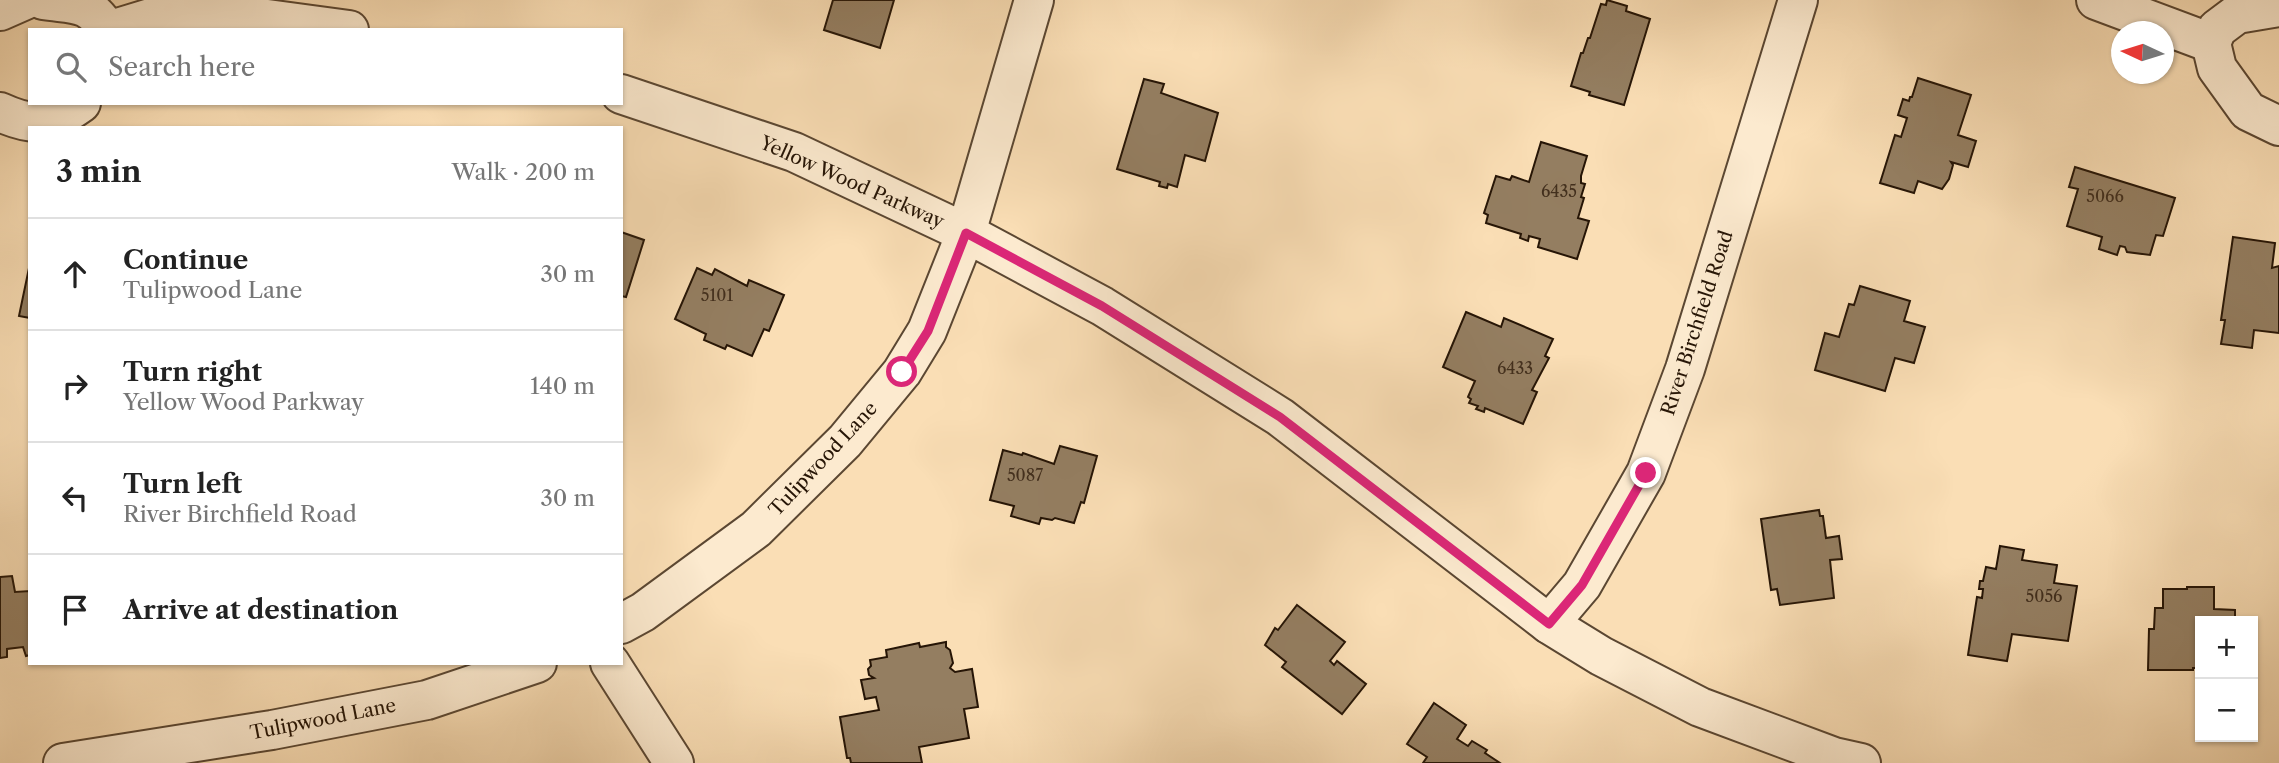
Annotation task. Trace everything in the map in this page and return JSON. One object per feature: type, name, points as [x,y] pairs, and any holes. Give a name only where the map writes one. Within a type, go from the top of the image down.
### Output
[{"type":"street","points":[[0,11],[26,0]]},
{"type":"street","points":[[43,0],[86,7],[98,14],[108,28]]},
{"type":"street","name":"Tulipwood Lane","points":[[623,623],[643,612],[756,529],[845,441],[902,372],[928,331],[966,233],[1034,0]]},
{"type":"street","name":"River Birchfield Road","points":[[1549,624],[1582,585],[1646,473],[1685,369],[1798,0]]},
{"type":"street","points":[[2096,0],[2211,43]]},
{"type":"street","points":[[2279,7],[2237,14],[2217,29],[2211,43],[2217,68],[2248,111],[2279,126]]},
{"type":"street","points":[[116,28],[157,16],[222,13],[334,28]]},
{"type":"street","name":"Yellow Wood Parkway","points":[[623,95],[794,152],[966,233],[1102,306],[1280,417],[1549,624],[1601,656],[1700,707],[1834,757],[1861,763]]},
{"type":"street","points":[[0,112],[24,123],[58,120],[78,105]]},
{"type":"street","name":"Tulipwood Lane","points":[[63,763],[272,730],[427,699],[531,665]]},
{"type":"street","points":[[611,665],[674,763]]},
{"type":"building","points":[[833,0],[894,0],[880,48],[824,30]]},
{"type":"building","points":[[1607,0],[1627,6],[1626,11],[1650,19],[1624,105],[1589,95],[1590,92],[1571,86],[1601,4],[1606,5]]},
{"type":"building","points":[[1918,78],[1971,95],[1958,135],[1976,141],[1968,167],[1951,162],[1953,165],[1949,179],[1942,189],[1918,181],[1914,193],[1880,183],[1895,135],[1901,137],[1907,118],[1898,115],[1903,99],[1909,101],[1912,97]]},
{"type":"building","points":[[1144,79],[1164,84],[1161,93],[1218,113],[1205,161],[1185,155],[1177,187],[1168,184],[1167,188],[1159,186],[1160,182],[1117,169]]},
{"type":"building","points":[[1541,142],[1587,156],[1581,176],[1581,183],[1585,184],[1581,197],[1584,198],[1578,218],[1589,221],[1577,259],[1538,247],[1540,239],[1529,236],[1528,241],[1520,238],[1521,234],[1486,223],[1488,215],[1484,213],[1496,176],[1510,180],[1512,176],[1529,182]]},
{"type":"building","points":[[2075,167],[2175,198],[2163,236],[2156,235],[2150,255],[2127,252],[2125,247],[2120,246],[2117,255],[2099,249],[2102,237],[2067,226],[2078,189],[2069,187]]},
{"type":"building","points":[[623,233],[644,240],[626,297],[623,296]]},
{"type":"building","points":[[2233,237],[2275,243],[2272,268],[2279,266],[2279,333],[2254,330],[2252,348],[2221,344],[2225,320],[2221,320]]},
{"type":"building","points":[[697,268],[712,275],[715,269],[747,286],[749,280],[784,295],[769,331],[764,329],[752,356],[727,345],[725,349],[704,340],[706,334],[675,319]]},
{"type":"building","points":[[28,273],[28,318],[19,316]]},
{"type":"building","points":[[1860,286],[1910,301],[1904,321],[1925,327],[1914,363],[1895,358],[1885,391],[1815,370],[1825,333],[1839,337],[1849,304],[1854,305]]},
{"type":"building","points":[[1466,312],[1501,327],[1504,318],[1553,339],[1545,356],[1549,358],[1532,390],[1537,392],[1523,424],[1485,408],[1484,412],[1476,409],[1478,406],[1469,403],[1471,399],[1468,397],[1475,381],[1443,367]]},
{"type":"building","points":[[1060,446],[1097,456],[1084,503],[1081,502],[1074,523],[1041,518],[1039,524],[1011,516],[1014,506],[990,500],[1003,450],[1022,455],[1023,453],[1054,464]]},
{"type":"building","points":[[1819,510],[1820,516],[1823,516],[1826,538],[1839,536],[1842,559],[1830,560],[1834,598],[1780,605],[1777,589],[1771,590],[1761,519]]},
{"type":"building","points":[[2000,546],[2024,550],[2022,560],[2057,565],[2054,583],[2077,586],[2068,641],[2012,634],[2007,661],[1968,655],[1977,597],[1982,598],[1980,581],[1983,581],[1986,567],[1996,569]]},
{"type":"building","points":[[12,576],[15,592],[28,591],[28,656],[23,647],[7,649],[7,657],[0,658],[0,577]]},
{"type":"building","points":[[2214,587],[2214,609],[2235,610],[2235,616],[2195,616],[2193,670],[2148,670],[2149,629],[2154,629],[2155,608],[2163,608],[2163,589]]},
{"type":"building","points":[[1297,605],[1345,642],[1330,661],[1334,665],[1337,661],[1366,684],[1342,714],[1282,667],[1286,662],[1265,645],[1275,628],[1278,630]]},
{"type":"building","points":[[946,642],[953,663],[950,668],[955,672],[972,669],[978,707],[964,709],[969,738],[919,747],[922,763],[851,763],[850,758],[847,758],[840,717],[879,710],[876,697],[865,699],[861,680],[874,678],[869,675],[870,660],[887,657],[886,650],[919,643],[920,647]]},
{"type":"building","points":[[1434,703],[1466,725],[1457,739],[1468,746],[1472,741],[1487,750],[1485,753],[1500,763],[1423,763],[1427,757],[1407,744]]},
{"type":"route","points":[[902,372],[928,331],[966,233],[1102,306],[1280,417],[1549,624],[1582,585],[1646,473]]}]
